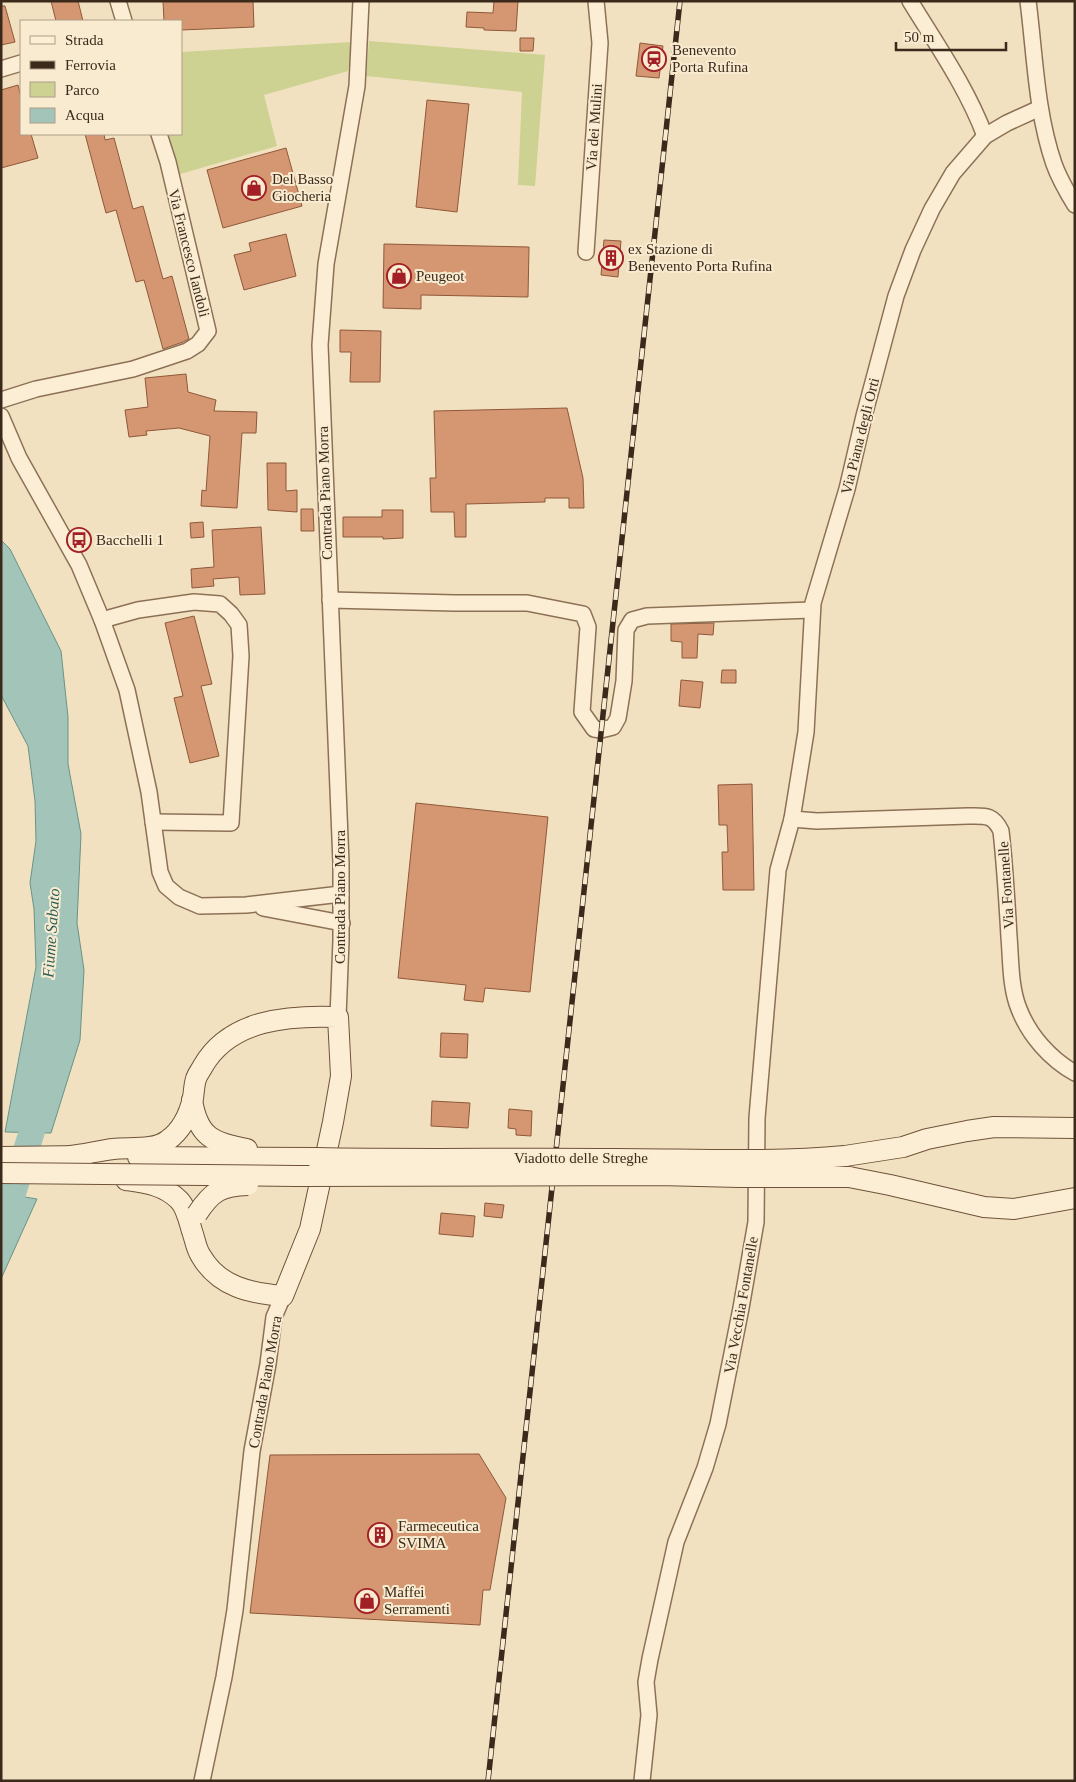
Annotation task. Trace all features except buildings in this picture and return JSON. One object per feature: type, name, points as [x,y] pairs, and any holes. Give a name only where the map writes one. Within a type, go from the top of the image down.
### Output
[{"type":"main road","points":[[71,1156],[114,1149],[150,1146],[167,1141],[182,1127],[192,1109],[196,1079],[208,1057],[226,1039],[249,1028],[271,1021],[311,1016],[338,1017]]},
{"type":"main road","name":"Contrada Piano Morra","points":[[283,1296],[310,1229],[333,1122],[341,1076],[338,1017]]},
{"type":"main road","points":[[192,1109],[202,1130],[212,1140],[230,1146],[316,1158]]},
{"type":"main road","name":"Viadotto delle Streghe","points":[[316,1158],[822,1158],[903,1148],[935,1138],[994,1127],[1075,1128]]},
{"type":"main road","points":[[1,1157],[316,1158]]},
{"type":"main road","points":[[1,1173],[344,1177],[659,1175],[849,1177],[984,1207],[1014,1209],[1075,1198]]},
{"type":"main road","points":[[60,1174],[127,1180],[158,1186],[169,1192],[181,1201],[192,1220],[200,1255],[214,1275],[236,1287],[283,1296]]},
{"type":"main road","points":[[192,1220],[206,1200],[219,1190],[231,1186],[294,1184],[344,1177]]},
{"type":"street","points":[[118,1],[124,20]]},
{"type":"street","name":"Contrada Piano Morra","points":[[338,1017],[342,894],[320,344],[326,264],[357,86],[361,1]]},
{"type":"street","name":"Via dei Mulini","points":[[586,252],[600,43],[596,1]]},
{"type":"street","points":[[910,1],[971,102],[985,136]]},
{"type":"street","points":[[1028,1],[1040,108],[1054,165],[1075,205]]},
{"type":"street","points":[[1,69],[20,63]]},
{"type":"street","name":"Via Piana degli Orti","points":[[792,819],[806,732],[812,610],[847,489],[896,296],[913,250],[932,209],[953,173],[985,136],[1007,123],[1040,108]]},
{"type":"street","name":"Via Francesco Iandoli","points":[[1,400],[36,389],[134,369],[187,352],[198,344],[208,331],[168,162],[159,135]]},
{"type":"street","points":[[1,416],[19,458],[79,565],[102,620],[127,690],[149,792],[160,872],[166,886],[179,898],[200,906],[246,906],[342,894]]},
{"type":"street","points":[[330,600],[527,603],[583,614],[588,627],[582,712],[594,729],[601,730],[613,727],[618,718],[624,681],[626,630],[632,620],[647,616],[812,610]]},
{"type":"street","points":[[102,620],[138,610],[194,602],[220,604],[231,614],[239,626],[241,656],[231,823],[153,822]]},
{"type":"street","name":"Via Fontanelle","points":[[792,819],[817,821],[986,816],[996,821],[1001,831],[1011,960],[1018,1008],[1028,1028],[1042,1046],[1060,1065],[1075,1073]]},
{"type":"street","name":"Via Vecchia Fontanelle","points":[[642,1781],[650,1715],[646,1682],[650,1658],[676,1542],[705,1468],[718,1424],[756,1222],[756,1118],[778,870],[792,819]]},
{"type":"street","points":[[246,906],[342,923]]},
{"type":"street","name":"Contrada Piano Morra","points":[[202,1781],[224,1676],[235,1610],[252,1451],[268,1364],[274,1317],[283,1296]]},
{"type":"green space","points":[[369,41],[545,55],[535,186],[518,185],[522,92],[366,76]]},
{"type":"green space","points":[[352,42],[348,71],[264,95],[277,146],[177,175],[165,135],[182,135],[182,52]]},
{"type":"water","points":[[1,540],[10,549],[61,651],[68,717],[68,764],[81,834],[77,923],[84,970],[80,1040],[51,1133],[5,1132],[36,967],[34,909],[30,883],[36,841],[35,801],[28,746],[1,695]]},
{"type":"water","points":[[1,1193],[37,1199],[1,1279]]},
{"type":"waterway","name":"Fiume Sabato","points":[[1,1233],[39,1108],[40,1097]]},
{"type":"railway","points":[[488,1781],[680,1]]},
{"type":"place","name":"Benevento Porta Rufina","points":[[654,59]]},
{"type":"place","name":"Del Basso Giocheria","points":[[254,188]]},
{"type":"place","name":"ex Stazione di Benevento Porta Rufina","points":[[611,258]]},
{"type":"place","name":"Peugeot","points":[[399,276]]},
{"type":"place","name":"Bacchelli 1","points":[[79,540]]},
{"type":"place","name":"Farmeceutica SVIMA","points":[[380,1535]]},
{"type":"place","name":"Maffei Serramenti","points":[[367,1601]]}]
